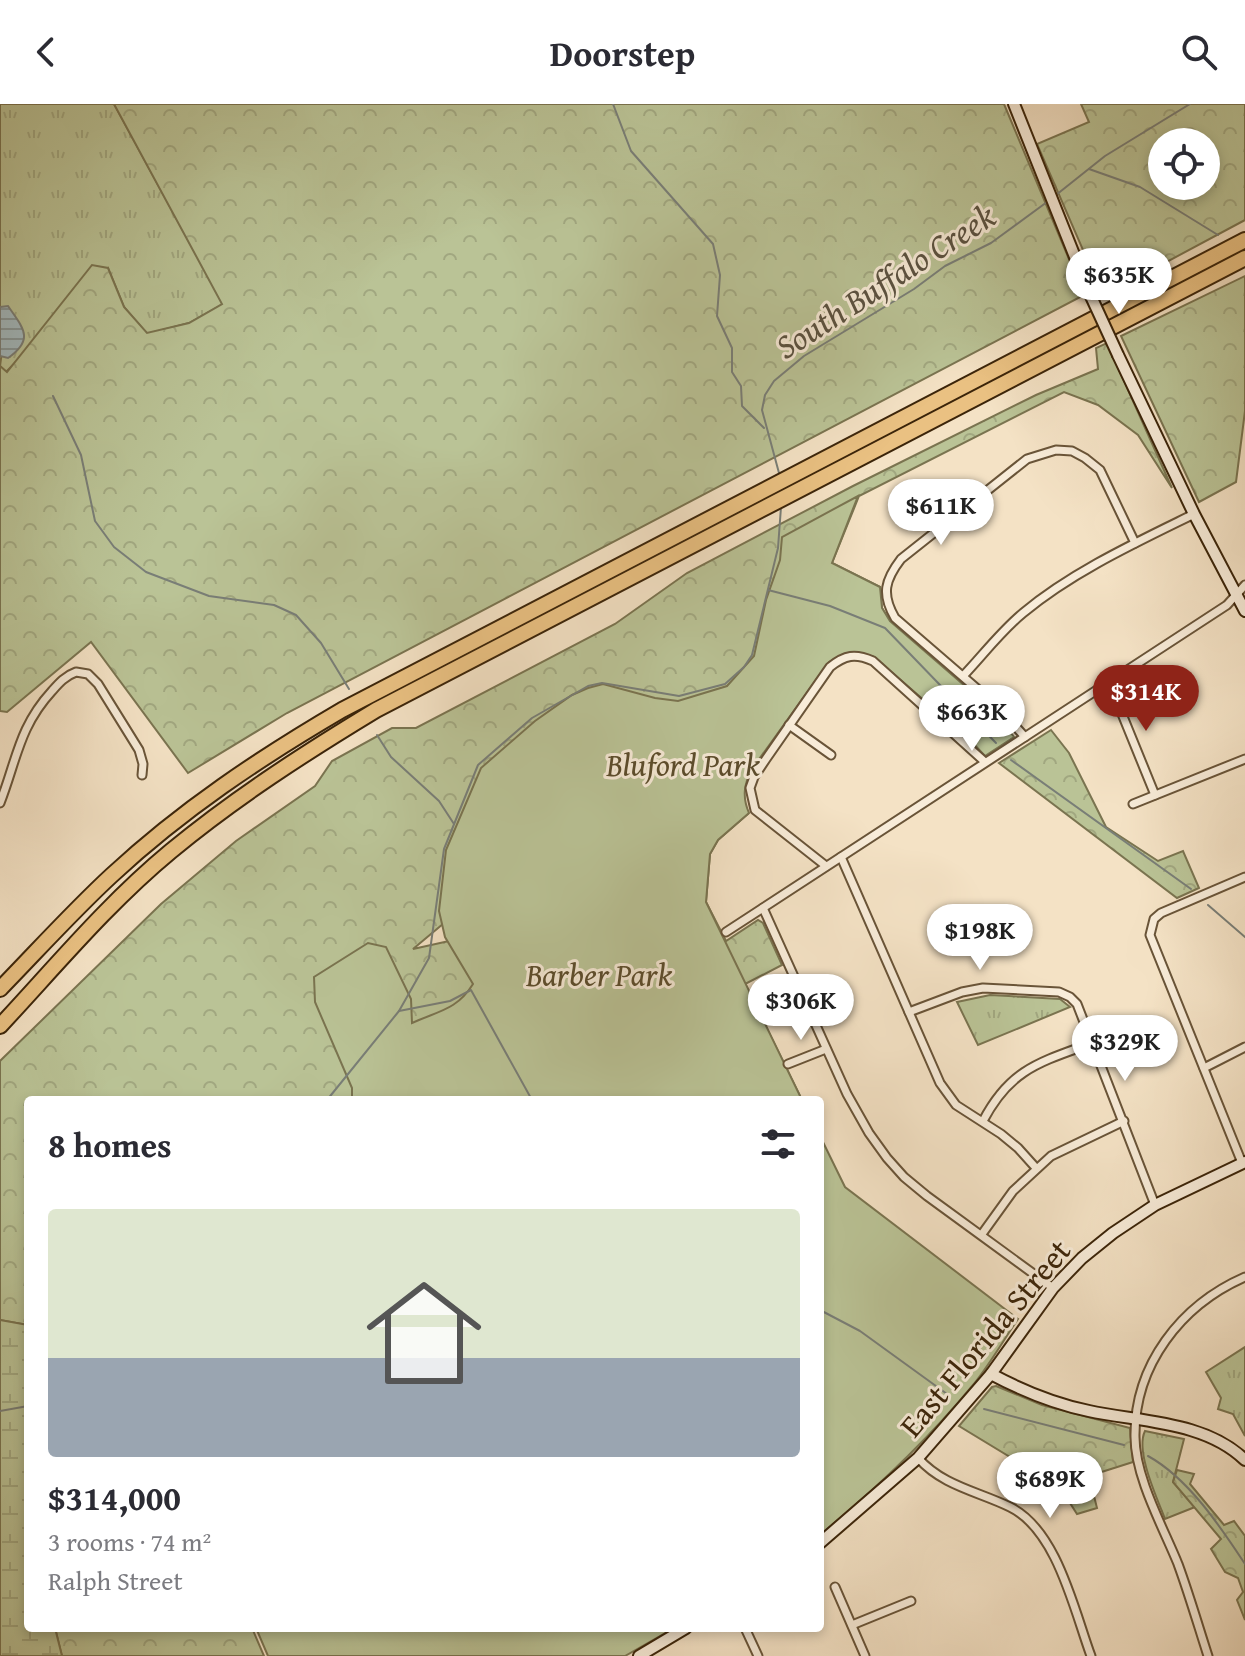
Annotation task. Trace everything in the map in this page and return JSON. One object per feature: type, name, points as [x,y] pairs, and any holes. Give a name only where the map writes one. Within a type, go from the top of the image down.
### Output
[{"type":"highway","points":[[0,989],[112,875],[164,830],[249,766],[342,710],[1245,240]]},
{"type":"highway","points":[[0,1026],[107,912],[170,852],[295,760],[376,710],[1245,258]]},
{"type":"street","points":[[1014,104],[1089,292],[1194,514],[1245,611]]},
{"type":"street","points":[[1025,737],[997,706],[895,618],[887,604],[885,589],[889,575],[901,559],[1027,459],[1056,450],[1072,451],[1100,470],[1135,543]]},
{"type":"street","points":[[963,676],[1022,613],[1047,595],[1135,543],[1194,514]]},
{"type":"street","points":[[726,932],[1227,605],[1245,585]]},
{"type":"street","points":[[826,866],[755,810],[750,788],[789,725],[839,659],[861,655],[873,661],[985,762]]},
{"type":"street","points":[[0,803],[25,728],[38,706],[59,683],[76,672],[88,674],[98,684],[139,750],[142,775]]},
{"type":"street","points":[[1109,682],[1155,795]]},
{"type":"street","points":[[789,725],[831,755]]},
{"type":"street","points":[[1133,804],[1245,759]]},
{"type":"street","points":[[841,857],[940,1083],[956,1105],[1018,1148],[1036,1168]]},
{"type":"street","points":[[1244,1163],[1152,943],[1150,927],[1154,919],[1169,908],[1245,877]]},
{"type":"street","points":[[763,908],[847,1094],[887,1158],[927,1196],[1053,1288]]},
{"type":"street","points":[[909,1012],[962,992],[983,988],[1059,992],[1070,997],[1077,1004],[1155,1205]]},
{"type":"street","points":[[983,1121],[993,1101],[1023,1072],[1092,1043]]},
{"type":"street","points":[[1204,1068],[1245,1047]]},
{"type":"street","points":[[788,1064],[826,1049]]},
{"type":"street","points":[[982,1234],[1013,1191],[1051,1156],[1072,1143],[1124,1121]]},
{"type":"street","name":"East Florida Street","points":[[824,1540],[918,1458],[991,1374],[1053,1288],[1113,1233],[1155,1205],[1244,1163]]},
{"type":"street","points":[[1208,1656],[1180,1569],[1140,1468],[1135,1438],[1145,1377],[1156,1353],[1197,1304],[1245,1277]]},
{"type":"street","points":[[991,1374],[1044,1398],[1087,1411],[1137,1418],[1200,1434],[1245,1460]]},
{"type":"street","points":[[918,1458],[945,1482],[1013,1509],[1037,1529],[1054,1558],[1091,1656]]},
{"type":"street","points":[[835,1587],[865,1656]]},
{"type":"street","points":[[852,1625],[911,1601]]},
{"type":"street","points":[[645,1655],[680,1632]]},
{"type":"street","points":[[747,1632],[758,1656]]},
{"type":"green space","points":[[0,104],[114,104],[223,304],[189,323],[147,334],[124,307],[108,268],[6,372],[0,366],[8,307],[0,307]]},
{"type":"green space","points":[[114,104],[1004,104],[1084,295],[287,713],[188,773],[91,642],[7,712],[0,711],[0,366],[7,372],[92,265],[108,268],[124,307],[147,333],[189,323],[222,304]]},
{"type":"green space","points":[[1081,104],[1245,104],[1245,220],[1103,296],[1037,144],[1089,122]]},
{"type":"green space","points":[[1245,276],[1245,411],[1236,482],[1199,502],[1121,336]]},
{"type":"green space","points":[[1107,343],[1172,488],[1138,435],[1098,405],[1064,392],[859,496],[832,563],[880,587],[882,608],[890,621],[768,652],[413,949],[629,901],[749,813],[718,840],[710,854],[706,902],[726,941],[758,920],[763,923],[782,965],[745,984],[800,1096],[24,1096],[24,1324],[0,1320],[0,1061],[161,904],[236,841],[315,786],[332,761],[392,728],[416,728],[615,624],[687,573],[1036,395],[1098,369],[1096,348]]},
{"type":"green space","name":"Barber Park","points":[[858,496],[832,563],[880,587],[882,608],[890,621],[995,712],[1014,737],[985,756],[874,657],[851,654],[829,662],[752,769],[745,791],[749,813],[718,840],[710,854],[706,902],[800,1096],[352,1096],[352,1088],[315,1002],[314,977],[368,943],[386,947],[411,999],[412,1023],[446,1009],[467,993],[473,984],[445,937],[439,911],[446,850],[481,768],[535,721],[572,695],[588,688],[603,684],[678,701],[727,686],[754,656],[766,600],[780,560],[782,537]]},
{"type":"green space","points":[[1051,730],[1069,753],[1106,827],[1158,861],[1183,851],[1199,888],[1177,898],[999,763]]},
{"type":"green space","points":[[990,995],[1060,999],[1070,1007],[978,1045],[957,1002]]},
{"type":"green space","points":[[824,1144],[845,1187],[1018,1319],[956,1406],[881,1482],[824,1532]]},
{"type":"green space","points":[[0,1320],[24,1324],[24,1632],[56,1632],[62,1656],[0,1656]]},
{"type":"green space","points":[[1245,1347],[1245,1436],[1233,1414],[1218,1409],[1221,1398],[1206,1372]]},
{"type":"green space","points":[[996,1386],[1042,1405],[1130,1428],[1133,1462],[1089,1476],[1097,1508],[1077,1514],[1063,1492],[1051,1482],[959,1426]]},
{"type":"green space","points":[[1145,1431],[1184,1439],[1173,1482],[1195,1507],[1165,1519],[1145,1462]]},
{"type":"green space","points":[[1177,1470],[1194,1474],[1190,1484],[1224,1525],[1234,1521],[1245,1536],[1245,1620],[1237,1600],[1243,1592],[1238,1578],[1225,1572],[1211,1549],[1221,1539],[1173,1482]]},
{"type":"green space","points":[[56,1632],[254,1632],[264,1656],[62,1656]]},
{"type":"green space","points":[[258,1632],[667,1632],[625,1656],[268,1656]]},
{"type":"water","points":[[8,306],[22,327],[24,339],[8,358],[0,356],[0,307]]},
{"type":"waterway","points":[[613,104],[631,151],[713,244],[720,275],[717,316],[732,348],[732,372],[741,386],[742,406],[764,428]]},
{"type":"waterway","name":"South Buffalo Creek","points":[[1056,195],[1105,156],[1190,104]]},
{"type":"waterway","points":[[1089,169],[1140,187],[1218,235]]},
{"type":"waterway","name":"South Buffalo Creek","points":[[779,473],[762,410],[765,395],[774,381],[804,356],[914,289],[945,266],[991,243],[1047,202]]},
{"type":"waterway","points":[[53,396],[81,455],[95,521],[114,547],[146,572],[209,596],[274,605],[296,615],[321,643],[349,689]]},
{"type":"waterway","name":"South Buffalo Creek","points":[[330,1096],[399,1011],[429,958],[444,849],[478,765],[532,718],[588,686],[602,683],[679,696],[725,684],[752,655],[778,548],[781,507]]},
{"type":"waterway","points":[[768,590],[830,606],[885,628],[996,743]]},
{"type":"waterway","points":[[377,735],[391,757],[439,801],[454,824]]},
{"type":"waterway","points":[[1011,760],[1191,889]]},
{"type":"waterway","points":[[1208,905],[1245,937]]},
{"type":"waterway","points":[[399,1011],[450,1001],[471,990],[530,1096]]},
{"type":"waterway","points":[[824,1312],[860,1331],[947,1394]]},
{"type":"waterway","name":"South Buffalo Creek","points":[[0,1411],[24,1407]]},
{"type":"waterway","points":[[984,1409],[1124,1445]]},
{"type":"waterway","points":[[1148,1456],[1163,1465],[1190,1490],[1245,1564]]},
{"type":"park label","name":"Bluford Park","points":[[683,765]]}]
